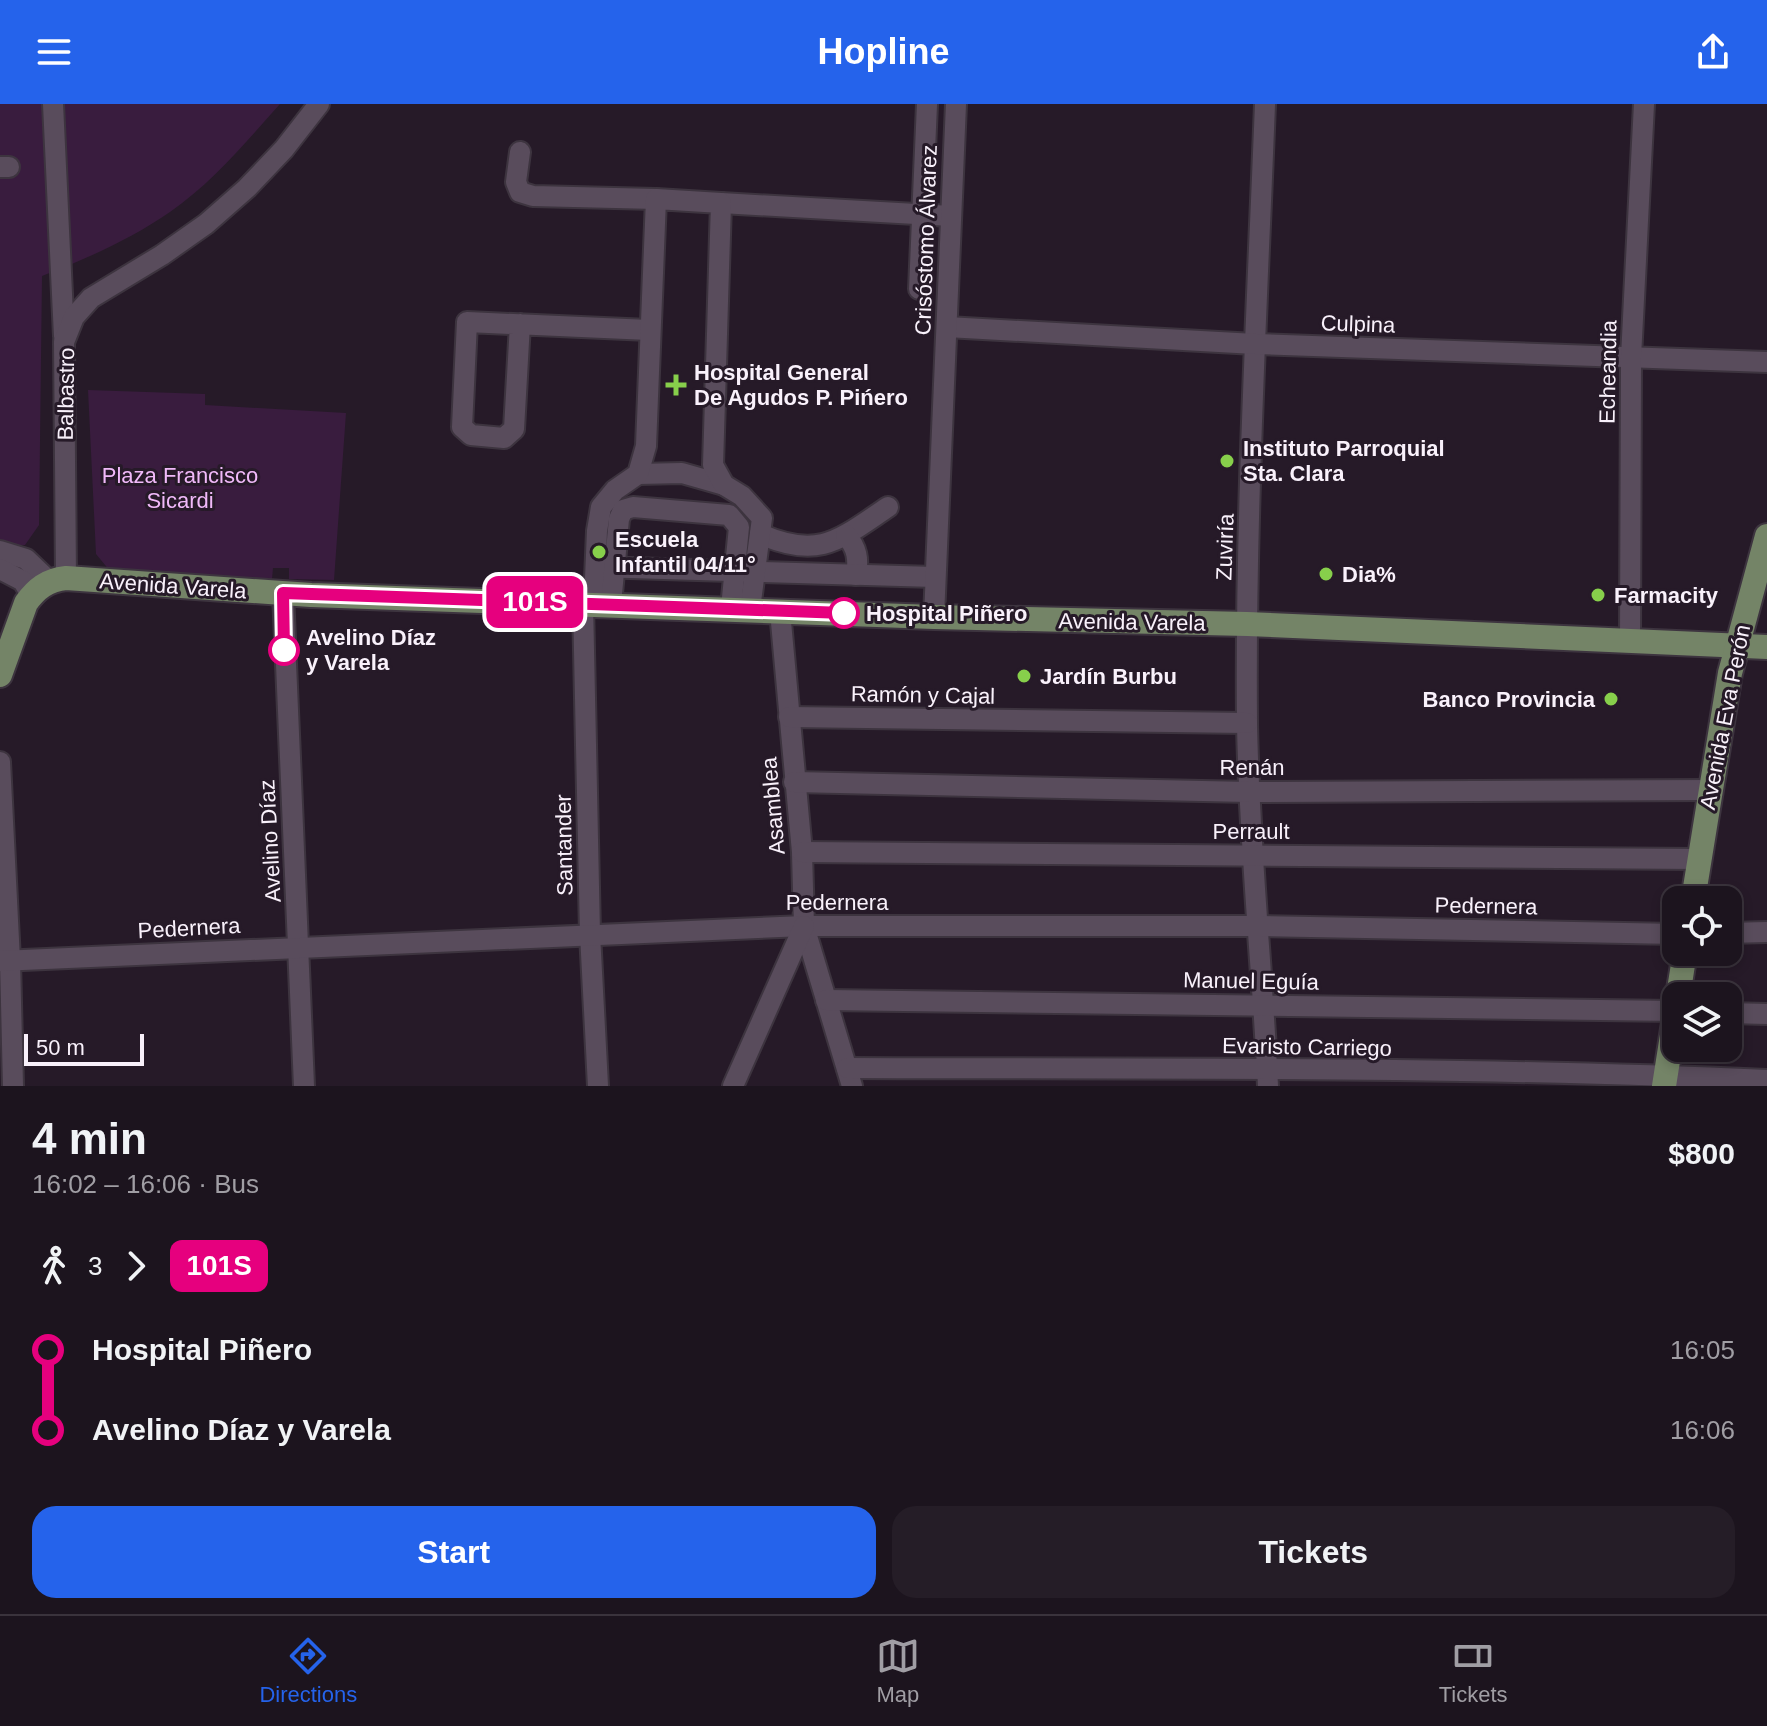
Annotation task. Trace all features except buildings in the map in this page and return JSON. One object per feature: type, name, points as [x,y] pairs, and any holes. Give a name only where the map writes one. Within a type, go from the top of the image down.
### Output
[{"type":"main road","name":"Avenida Eva Perón","points":[[1695,886],[1737,645],[1767,536]]},
{"type":"main road","name":"Avenida Varela","points":[[49,585],[934,617],[1247,624],[1767,647]]},
{"type":"main road","name":"Balbastro","points":[[0,675],[21,613],[49,585]]},
{"type":"street","points":[[53,104],[64,342]]},
{"type":"street","name":"Balbastro","points":[[49,585],[64,342],[74,317],[91,298],[206,224],[266,168],[319,104]]},
{"type":"street","points":[[919,289],[927,104]]},
{"type":"street","name":"Crisóstomo Álvarez","points":[[934,617],[956,104]]},
{"type":"street","name":"Zuviría","points":[[1265,104],[1255,344],[1247,723],[1252,855],[1268,1078]]},
{"type":"street","name":"Echeandia","points":[[1630,642],[1631,357],[1644,104]]},
{"type":"street","points":[[520,152],[516,182],[520,192],[533,196],[656,199],[951,216]]},
{"type":"street","points":[[638,474],[646,446],[656,199]]},
{"type":"street","points":[[721,203],[713,465],[724,485]]},
{"type":"street","points":[[520,324],[514,429],[504,438],[471,435],[462,427],[467,322],[520,324],[649,330]]},
{"type":"street","name":"Culpina","points":[[947,327],[1255,344],[1767,362]]},
{"type":"street","points":[[605,567],[597,531],[601,507],[615,490],[638,474],[682,473],[724,485],[742,496],[762,518],[760,534],[745,571],[740,609]]},
{"type":"street","points":[[605,567],[623,510],[633,507],[729,515],[739,527],[745,571]]},
{"type":"street","points":[[760,534],[784,545],[808,547],[832,542],[888,507]]},
{"type":"street","points":[[846,535],[857,554],[856,575]]},
{"type":"street","points":[[0,551],[26,559],[49,585]]},
{"type":"street","points":[[605,567],[935,577]]},
{"type":"street","name":"Santander","points":[[598,1086],[590,934],[596,603],[605,567]]},
{"type":"street","points":[[0,569],[17,576],[29,588],[49,585]]},
{"type":"street","name":"Avelino Díaz","points":[[283,593],[304,1086]]},
{"type":"street","name":"Asamblea","points":[[780,611],[802,852],[804,926],[850,1077]]},
{"type":"street","name":"Ramón y Cajal","points":[[789,717],[1247,723]]},
{"type":"street","points":[[0,762],[5,961],[13,1086]]},
{"type":"street","name":"Renán","points":[[794,782],[1249,792],[1710,790]]},
{"type":"street","name":"Perrault","points":[[802,852],[1699,859]]},
{"type":"street","points":[[733,1086],[804,926]]},
{"type":"street","name":"Pedernera","points":[[5,961],[804,926],[1259,926],[1662,934]]},
{"type":"street","points":[[1742,933],[1767,932]]},
{"type":"street","name":"Manuel Eguía","points":[[826,1000],[1662,1011]]},
{"type":"street","points":[[1742,1013],[1767,1014]]},
{"type":"street","name":"Evaristo Carriego","points":[[850,1077],[1767,1080]]},
{"type":"green space","points":[[0,104],[280,104],[214,175],[170,212],[108,248],[42,276],[39,525],[25,545],[6,545],[0,560]]},
{"type":"green space","name":"Plaza Francisco Sicardi","points":[[88,390],[205,394],[205,405],[346,413],[334,580],[289,579],[289,568],[273,568],[272,579],[110,571],[96,554]]},
{"type":"bus line","name":"101S","points":[[284,650],[283,593],[844,613]]},
{"type":"place","name":"Hospital General De Agudos P. Pińero","points":[[676,385]]},
{"type":"place","name":"Instituto Parroquial Sta. Clara","points":[[1227,461]]},
{"type":"place","name":"Escuela Infantil 04/11°","points":[[599,552]]},
{"type":"place","name":"Dia%","points":[[1326,574]]},
{"type":"place","name":"Farmacity","points":[[1598,595]]},
{"type":"place","name":"Hospital Piñero","points":[[844,613]]},
{"type":"place","name":"Avelino Díaz y Varela","points":[[284,650]]},
{"type":"place","name":"Jardín Burbu","points":[[1024,676]]},
{"type":"place","name":"Banco Provincia","points":[[1611,699]]}]
